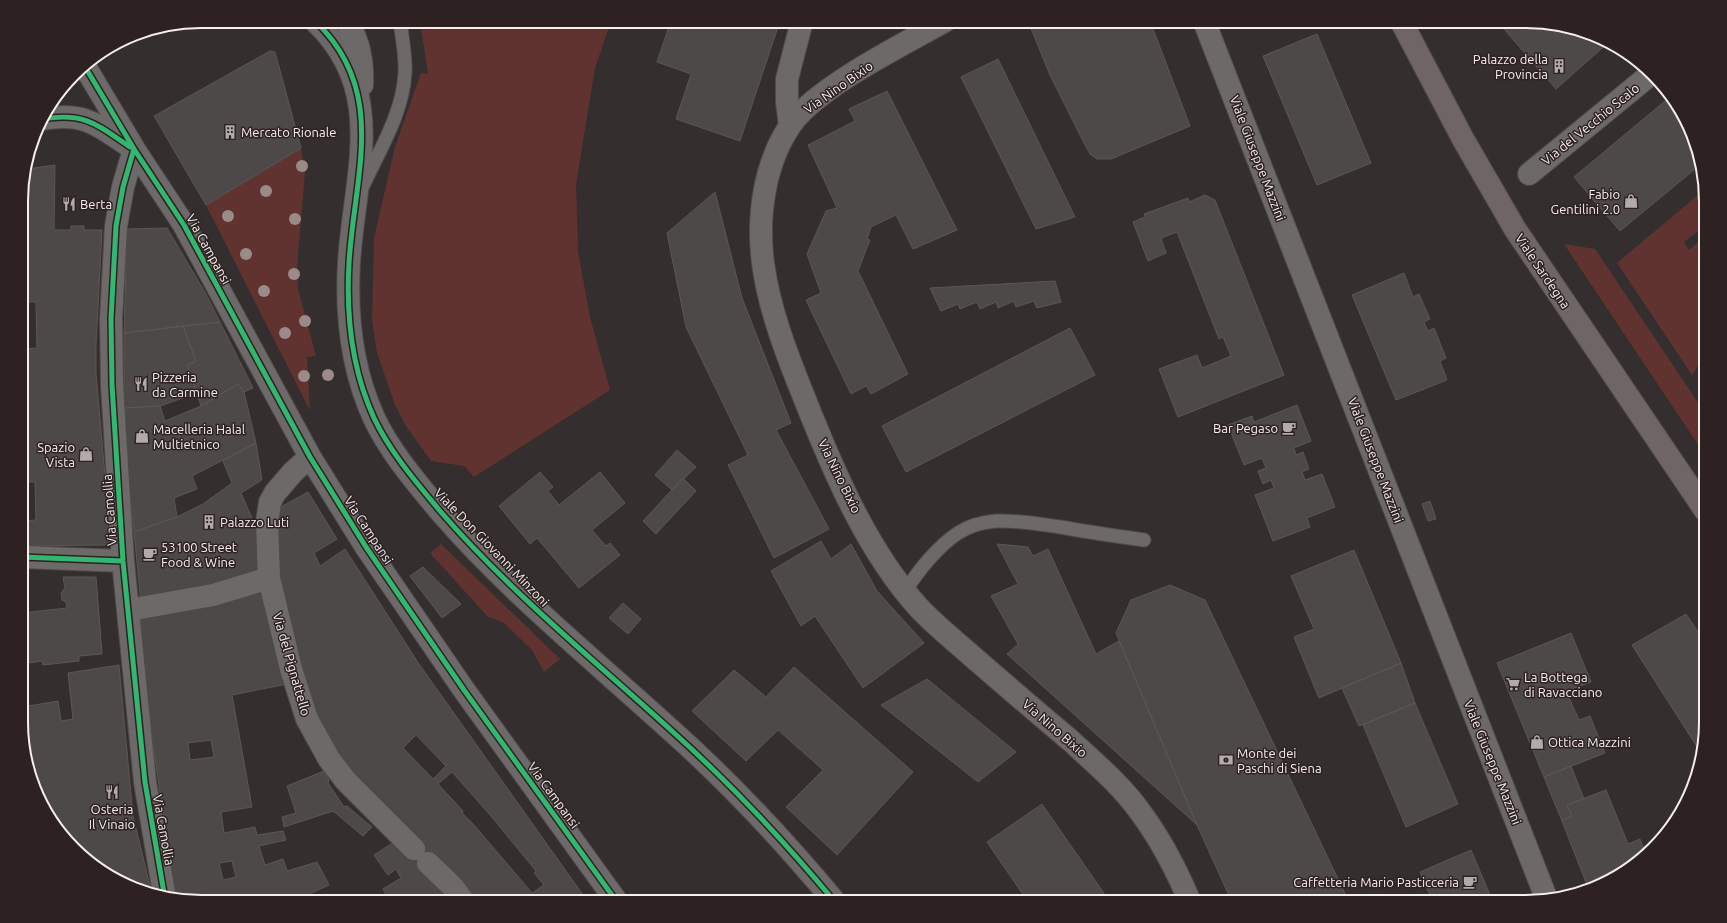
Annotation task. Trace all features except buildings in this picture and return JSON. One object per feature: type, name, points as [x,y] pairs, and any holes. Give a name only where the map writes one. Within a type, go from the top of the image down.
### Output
[{"type":"main road","name":"Viale Sardegna","points":[[1405,28],[1463,139],[1515,229],[1699,501]]},
{"type":"street","name":"Viale Don Giovanni Minzoni","points":[[322,28],[349,66],[361,106],[363,145],[354,206],[349,289],[352,341],[358,370],[369,407],[389,444],[434,503],[500,574],[593,662],[694,751],[760,819],[828,895]]},
{"type":"street","points":[[349,28],[357,44],[360,55],[362,71],[361,106]]},
{"type":"street","points":[[790,126],[787,102],[787,79],[800,28]]},
{"type":"street","name":"Via Nino Bixio","points":[[933,28],[844,80],[813,103],[790,126],[769,176],[762,209],[763,265],[769,291],[791,364],[823,444],[846,494],[889,570],[905,591],[934,622],[1092,760],[1121,788],[1141,812],[1160,842],[1186,895]]},
{"type":"street","name":"Viale Giuseppe Mazzini","points":[[1207,28],[1546,894]]},
{"type":"street","name":"Via Campansi","points":[[87,71],[134,149],[184,225],[310,457],[366,547],[414,618],[612,895]]},
{"type":"street","name":"Via del Vecchio Scalo","points":[[1529,174],[1647,78]]},
{"type":"street","points":[[50,118],[78,117],[89,121],[134,149]]},
{"type":"street","name":"Via Camollia","points":[[134,149],[123,187],[117,220],[111,319],[112,385],[123,561],[130,610],[145,782],[164,891]]},
{"type":"street","name":"Via del Pignattello","points":[[310,457],[284,482],[270,502],[267,522],[269,578],[291,669],[307,719],[329,759],[346,781],[453,887],[459,895]]},
{"type":"street","points":[[28,557],[123,561]]},
{"type":"street","points":[[130,610],[213,595],[269,578]]},
{"type":"lane","points":[[354,206],[398,108],[405,74],[401,28]]},
{"type":"lane","points":[[905,591],[925,562],[951,539],[966,529],[989,522],[1006,521],[1043,525],[1144,540]]},
{"type":"shaded area","points":[[421,28],[609,28],[595,68],[576,184],[578,251],[590,317],[610,390],[474,477],[464,466],[431,461],[406,426],[395,405],[377,353],[372,321],[374,238],[395,147],[421,73],[428,74]]},
{"type":"shaded area","points":[[301,148],[305,173],[297,267],[298,289],[316,356],[307,357],[310,411],[206,205]]},
{"type":"shaded area","points":[[1698,195],[1699,231],[1684,242],[1689,250],[1699,241],[1699,364],[1692,375],[1617,263]]},
{"type":"shaded area","points":[[1564,244],[1595,249],[1699,404],[1699,446]]},
{"type":"shaded area","points":[[441,544],[560,659],[544,672],[532,650],[503,622],[488,617],[430,553]]},
{"type":"cycle path","points":[[321,28],[338,48],[352,76],[360,105],[362,136],[360,167],[352,230],[348,283],[350,322],[352,342],[360,381],[366,400],[380,431],[413,478],[440,511],[495,570],[716,772],[797,857],[829,895]]},
{"type":"cycle path","points":[[87,71],[134,149],[184,225],[310,457],[366,547],[464,690],[612,895]]},
{"type":"cycle path","points":[[50,118],[69,117],[89,122],[99,126],[130,147]]},
{"type":"cycle path","points":[[134,149],[123,187],[116,226],[111,319],[112,385],[123,561],[145,782],[164,891]]},
{"type":"cycle path","points":[[28,557],[123,561]]},
{"type":"place","name":"Palazzo della Provincia","points":[[1559,66]]},
{"type":"place","name":"Mercato Rionale","points":[[230,132]]},
{"type":"place","name":"Fabio Gentilini 2.0","points":[[1631,201]]},
{"type":"place","name":"Berta","points":[[69,204]]},
{"type":"place","name":"Pizzeria da Carmine","points":[[141,384]]},
{"type":"place","name":"Bar Pegaso","points":[[1289,428]]},
{"type":"place","name":"Macelleria Halal Multietnico","points":[[142,436]]},
{"type":"place","name":"Spazio Vista","points":[[86,454]]},
{"type":"place","name":"Palazzo Luti","points":[[209,522]]},
{"type":"place","name":"53100 Street Food & Wine","points":[[150,554]]},
{"type":"place","name":"La Bottega di Ravacciano","points":[[1513,684]]},
{"type":"place","name":"Ottica Mazzini","points":[[1537,742]]},
{"type":"place","name":"Monte dei Paschi di Siena","points":[[1226,760]]},
{"type":"place","name":"Osteria Il Vinaio","points":[[112,792]]},
{"type":"place","name":"Caffetteria Mario Pasticceria","points":[[1470,882]]}]
